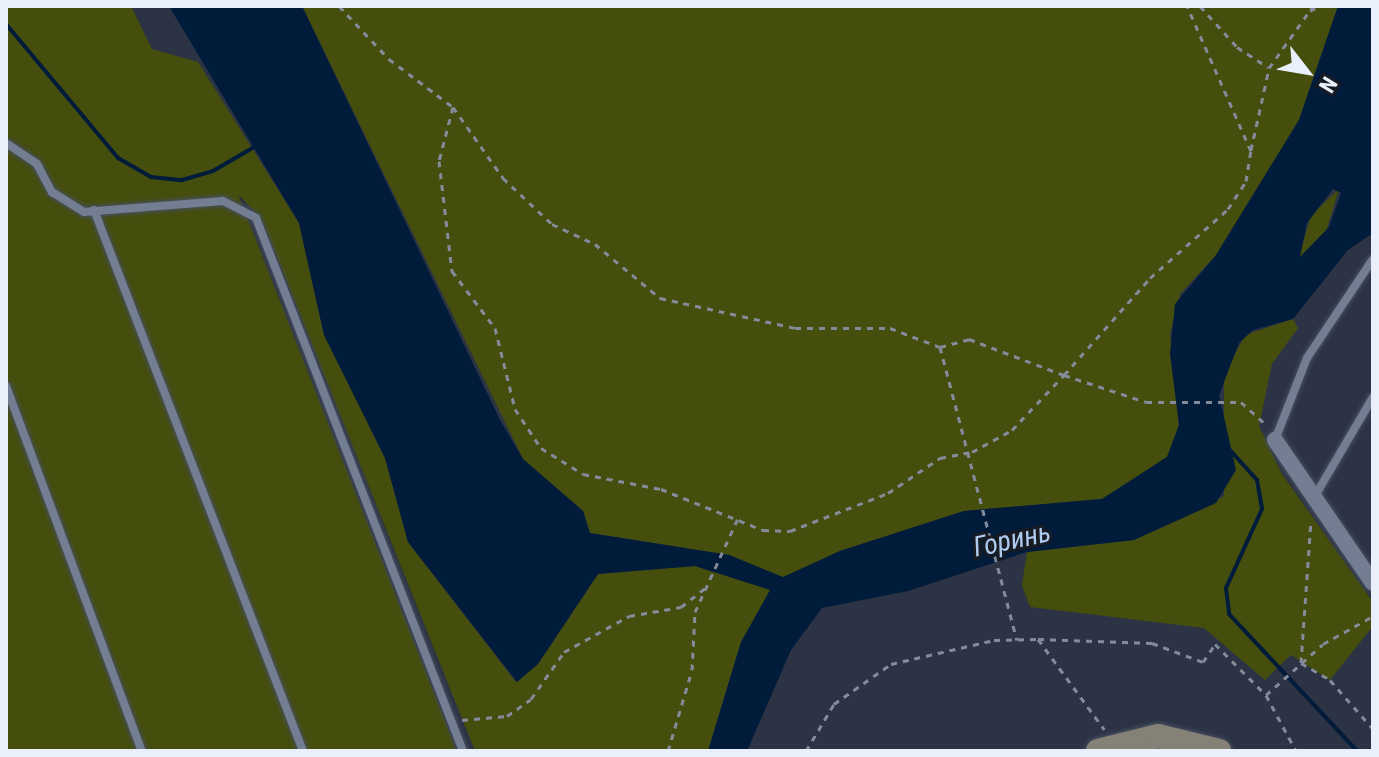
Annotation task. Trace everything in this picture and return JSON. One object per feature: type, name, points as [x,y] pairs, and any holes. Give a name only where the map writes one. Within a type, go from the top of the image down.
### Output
[{"type":"street","points":[[1275,440],[1313,502],[1373,583]]},
{"type":"street","points":[[1105,748],[1158,736],[1219,751]]},
{"type":"lane","points":[[6,143],[32,158],[67,204],[94,210],[223,201],[242,206],[259,223],[463,751]]},
{"type":"lane","points":[[94,210],[303,751]]},
{"type":"lane","points":[[1275,440],[1307,358],[1373,259]]},
{"type":"lane","points":[[6,386],[142,751]]},
{"type":"lane","points":[[1313,502],[1342,440],[1373,397]]},
{"type":"path","points":[[339,6],[389,59],[453,107],[503,178],[552,224],[595,244],[660,298],[795,328],[890,328],[940,347],[969,339],[1064,375],[1173,404],[1241,402],[1263,417],[1275,440]]},
{"type":"path","points":[[1187,6],[1251,151]]},
{"type":"path","points":[[1200,6],[1237,47],[1269,68]]},
{"type":"path","points":[[453,107],[439,161],[452,271],[495,328],[515,409],[541,448],[583,474],[661,489],[763,530],[790,531],[888,493],[940,458],[972,452],[1012,430],[1150,278],[1228,209],[1246,181],[1269,68],[1312,8],[1319,6]]},
{"type":"path","points":[[940,347],[972,452],[1018,641]]},
{"type":"path","points":[[1301,663],[1313,502]]},
{"type":"path","points":[[668,751],[707,587],[738,518]]},
{"type":"path","points":[[449,713],[471,722],[507,716],[531,699],[564,652],[629,616],[681,607],[707,587]]},
{"type":"path","points":[[1266,695],[1301,663],[1373,616]]},
{"type":"path","points":[[1038,639],[1105,748]]},
{"type":"path","points":[[806,751],[834,704],[862,678],[946,648],[1038,639],[1152,643],[1203,662],[1215,644],[1266,695],[1296,751]]},
{"type":"path","points":[[1301,663],[1330,680],[1373,729]]},
{"type":"green space","points":[[6,6],[131,6],[152,49],[198,62],[299,223],[324,335],[385,458],[408,542],[516,682],[538,664],[598,574],[695,566],[771,590],[741,642],[708,751],[475,751],[262,220],[238,194],[457,751],[6,751]]},
{"type":"green space","points":[[302,6],[1338,6],[1299,120],[1216,255],[1180,294],[1170,334],[1179,425],[1167,457],[1102,499],[964,511],[840,551],[783,578],[729,555],[590,533],[583,511],[523,459]]},
{"type":"green space","points":[[1339,189],[1325,235],[1299,257],[1311,215]]},
{"type":"green space","points":[[1293,319],[1298,328],[1272,364],[1259,426],[1282,474],[1373,602],[1373,626],[1330,680],[1291,655],[1265,680],[1204,628],[1030,607],[1022,585],[1027,552],[1134,540],[1224,496],[1224,375],[1245,335]]},
{"type":"water","name":"Горинь","points":[[169,6],[302,6],[500,420],[523,459],[583,511],[590,533],[729,555],[783,577],[840,551],[964,511],[1102,499],[1167,457],[1179,425],[1170,354],[1175,304],[1216,255],[1299,120],[1338,6],[1373,6],[1373,233],[1348,250],[1293,319],[1253,330],[1239,343],[1219,395],[1236,470],[1216,503],[1134,540],[1027,552],[908,591],[822,608],[791,650],[747,751],[708,751],[741,642],[770,590],[695,566],[598,574],[538,664],[517,682],[408,542],[385,458],[324,335],[299,223]],"holes":[[[1333,189],[1341,193],[1329,227],[1300,257],[1307,223]]]},
{"type":"waterway","points":[[6,24],[118,158],[151,177],[182,180],[213,171],[256,146]]},
{"type":"waterway","points":[[1229,449],[1257,480],[1262,509],[1226,588],[1229,614],[1357,751]]}]
